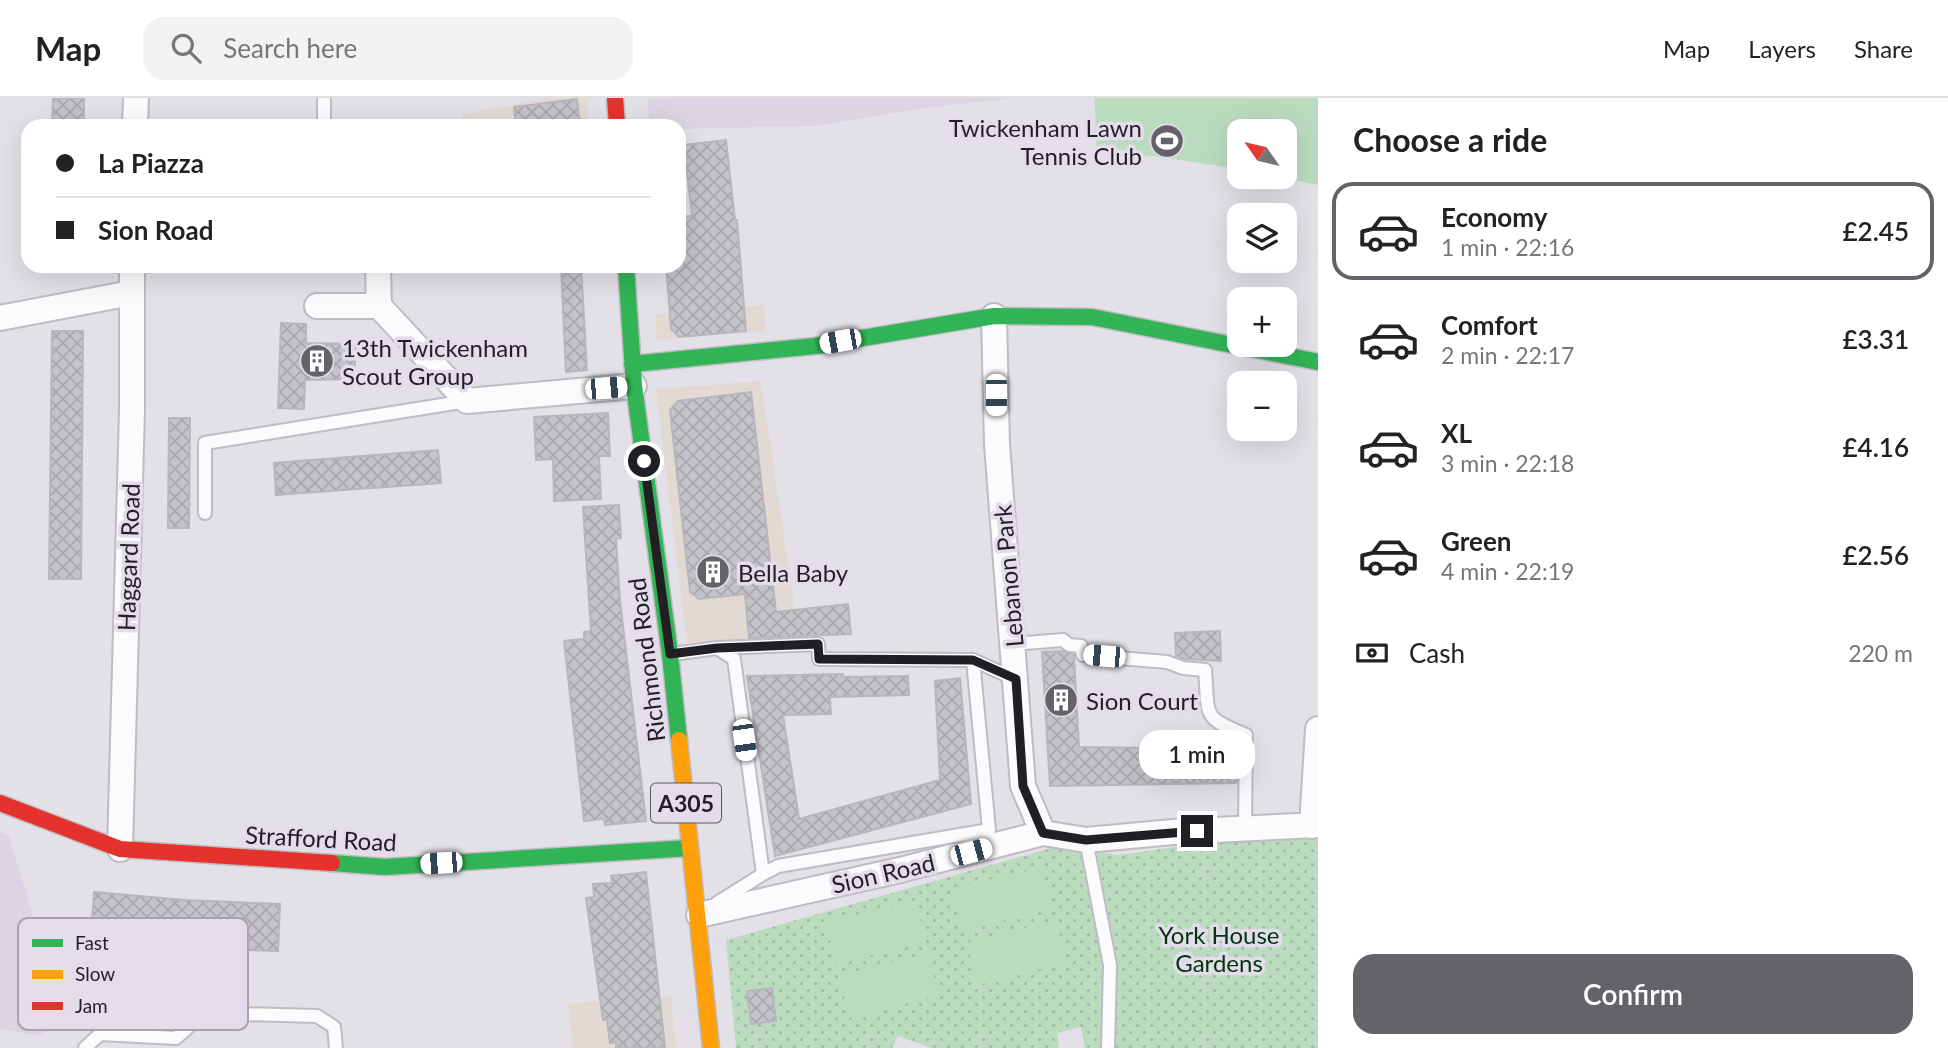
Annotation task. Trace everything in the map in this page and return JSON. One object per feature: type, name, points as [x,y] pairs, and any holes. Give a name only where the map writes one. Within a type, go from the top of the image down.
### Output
[{"type":"street","points":[[135,119],[136,98]]},
{"type":"street","points":[[615,98],[616,119]]},
{"type":"street","name":"Haggard Road","points":[[120,849],[132,410],[132,273]]},
{"type":"street","points":[[378,273],[379,306],[467,401],[994,316],[1092,317],[1318,362]]},
{"type":"street","name":"Richmond Road","points":[[626,273],[633,375],[670,654],[711,1048]]},
{"type":"street","points":[[0,318],[131,293]]},
{"type":"street","points":[[317,306],[379,306]]},
{"type":"street","name":"Lebanon Park","points":[[994,316],[997,444],[1023,786],[1043,833]]},
{"type":"street","points":[[1315,826],[1318,729]]},
{"type":"street","name":"Strafford Road","points":[[0,803],[120,849],[385,867],[690,848]]},
{"type":"street","name":"Sion Road","points":[[699,915],[900,870],[1043,833],[1086,840],[1173,832],[1315,826]]},
{"type":"lane","points":[[324,98],[324,119]]},
{"type":"lane","points":[[205,513],[205,443],[467,401]]},
{"type":"lane","points":[[1013,644],[1063,640],[1069,645],[1081,646],[1083,655],[1167,662],[1183,668],[1205,670],[1209,713],[1217,723],[1246,735],[1245,829]]},
{"type":"lane","points":[[670,654],[717,648],[818,644],[819,659],[973,660],[1016,679]]},
{"type":"lane","points":[[717,648],[734,659],[763,874]]},
{"type":"lane","points":[[973,660],[989,830]]},
{"type":"lane","points":[[699,915],[778,866],[989,830],[1043,833]]},
{"type":"lane","points":[[1086,840],[1110,965],[1108,1048]]},
{"type":"lane","points":[[248,1014],[317,1016],[334,1027],[336,1048]]},
{"type":"lane","points":[[85,1048],[100,1034],[176,1038],[185,1030]]},
{"type":"shaded area","points":[[546,98],[587,98],[588,119],[462,119],[462,115]]},
{"type":"shaded area","points":[[648,98],[1011,98],[932,107],[814,126],[686,129],[686,119],[649,119]]},
{"type":"shaded area","points":[[764,305],[766,331],[657,340],[655,314]]},
{"type":"shaded area","points":[[761,381],[799,638],[687,643],[656,389]]},
{"type":"shaded area","points":[[0,832],[9,836],[33,918],[18,918],[18,1030],[47,1030],[41,1036],[0,1029]]},
{"type":"shaded area","points":[[671,996],[676,1048],[573,1048],[568,1004]]},
{"type":"green space","name":"Twickenham Lawn Tennis Club","points":[[1095,98],[1318,98],[1318,185],[1297,181],[1297,119],[1227,119],[1227,167],[1096,151]]},
{"type":"green space","name":"York House Gardens","points":[[1318,837],[1318,1048],[1085,1048],[1081,1027],[1057,1033],[1059,1048],[931,1048],[898,1036],[892,1048],[736,1048],[726,940],[1058,846],[1118,855],[1198,844]]},
{"type":"green space","points":[[1042,867],[1052,909],[962,931],[952,889]]},
{"type":"green space","points":[[916,900],[926,942],[836,964],[826,922]]},
{"type":"green space","points":[[1056,920],[1067,962],[977,985],[967,943]]},
{"type":"green space","points":[[928,953],[939,995],[849,1018],[839,976]]},
{"type":"building","points":[[53,98],[84,98],[84,119],[52,119]]},
{"type":"building","points":[[577,99],[579,119],[515,119],[514,107]]},
{"type":"building","points":[[726,140],[737,220],[746,331],[679,337],[671,329],[667,273],[686,273],[686,216],[692,216],[686,145]]},
{"type":"building","points":[[561,273],[581,273],[587,370],[566,372]]},
{"type":"building","name":"13th Twickenham Scout Group","points":[[281,323],[306,324],[306,343],[356,344],[354,379],[305,380],[304,409],[278,408]]},
{"type":"building","points":[[52,331],[83,331],[81,579],[49,579]]},
{"type":"building","points":[[751,392],[776,612],[848,604],[851,634],[749,638],[745,594],[699,599],[690,592],[670,410],[678,401]]},
{"type":"building","points":[[608,413],[610,456],[599,456],[601,499],[554,501],[553,459],[536,460],[534,417]]},
{"type":"building","points":[[169,418],[190,418],[189,528],[168,528]]},
{"type":"building","points":[[438,450],[441,483],[276,495],[274,463]]},
{"type":"building","points":[[619,505],[621,538],[616,539],[620,600],[646,821],[605,825],[604,819],[584,821],[564,641],[584,639],[584,632],[591,631],[583,507]]},
{"type":"building","name":"Sion Court","points":[[1220,631],[1221,661],[1176,656],[1175,633]]},
{"type":"building","name":"Sion Court","points":[[1062,651],[1074,654],[1079,747],[1237,749],[1237,783],[1050,786],[1042,652]]},
{"type":"building","points":[[843,674],[842,677],[908,676],[909,695],[830,697],[831,714],[783,715],[799,819],[940,780],[935,681],[960,678],[971,804],[775,856],[747,676]]},
{"type":"building","points":[[646,872],[665,1048],[616,1048],[616,1042],[610,1043],[607,1020],[603,1020],[586,898],[594,897],[593,884],[612,883],[611,876]]},
{"type":"building","points":[[94,892],[185,900],[280,904],[278,951],[248,950],[248,918],[92,918]]},
{"type":"building","points":[[772,988],[776,1021],[751,1024],[747,991]]},
{"type":"traffic: fast","points":[[626,273],[634,386],[679,740]]},
{"type":"traffic: fast","points":[[632,364],[815,346],[994,316],[1092,317],[1318,362]]},
{"type":"traffic: fast","points":[[332,863],[385,867],[690,848]]},
{"type":"traffic: slow","points":[[679,740],[711,1048]]},
{"type":"traffic: jam","points":[[615,98],[616,119]]},
{"type":"traffic: jam","points":[[0,803],[120,849],[332,863]]},
{"type":"place","name":"Twickenham Lawn Tennis Club","points":[[1167,141]]},
{"type":"place","name":"13th Twickenham Scout Group","points":[[317,361]]},
{"type":"place","name":"Bella Baby","points":[[713,572]]},
{"type":"place","name":"Sion Court","points":[[1061,700]]},
{"type":"route","points":[[644,461],[670,654],[717,648],[818,644],[819,659],[973,660],[1016,679],[1023,786],[1043,833],[1086,840],[1197,831]]}]
